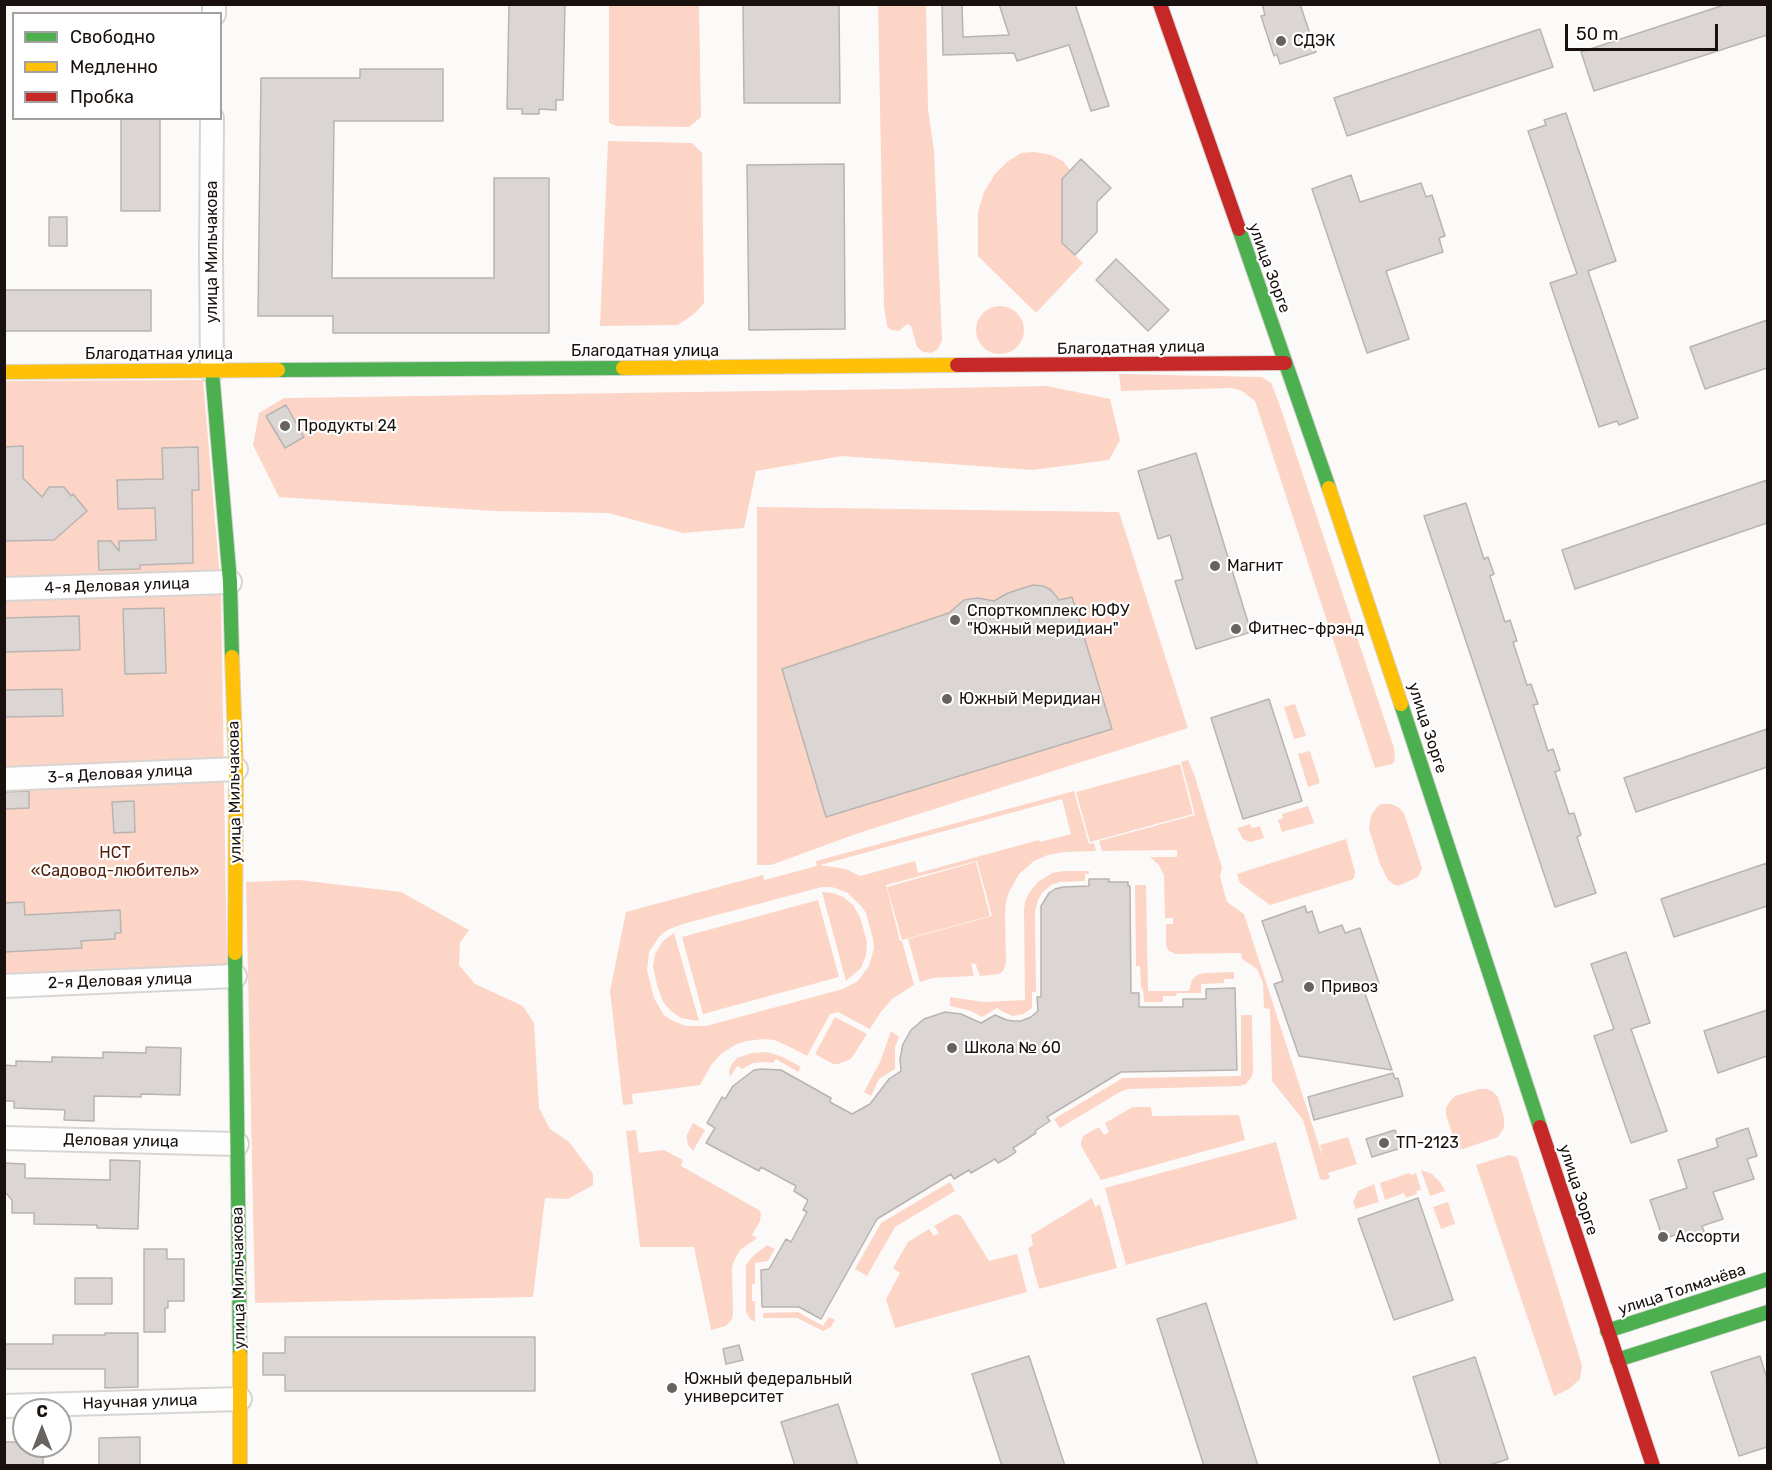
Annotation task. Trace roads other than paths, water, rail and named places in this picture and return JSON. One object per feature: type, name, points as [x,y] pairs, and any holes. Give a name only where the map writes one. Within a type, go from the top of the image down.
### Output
[{"type":"street","name":"улица Зорге","points":[[1160,4],[1342,525],[1653,1466]]},
{"type":"street","name":"улица Мильчакова","points":[[212,120],[212,371],[230,582],[236,769],[235,976],[240,1466]]},
{"type":"street","name":"Благодатная улица","points":[[4,372],[1285,363]]},
{"type":"street","name":"4-я Деловая улица","points":[[4,589],[230,582]]},
{"type":"street","name":"3-я Деловая улица","points":[[4,779],[236,769]]},
{"type":"street","name":"2-я Деловая улица","points":[[4,986],[235,976]]},
{"type":"street","name":"Деловая улица","points":[[4,1138],[237,1144]]},
{"type":"street","name":"улица Толмачёва","points":[[1607,1331],[1767,1280]]},
{"type":"street","points":[[1617,1360],[1767,1312]]},
{"type":"street","name":"Научная улица","points":[[4,1406],[240,1399]]},
{"type":"place","name":"СДЭК","points":[[1281,41]]},
{"type":"place","name":"Продукты 24","points":[[285,426]]},
{"type":"place","name":"Магнит","points":[[1215,566]]},
{"type":"place","name":"Спорткомплекс ЮФУ \"Южный меридиан\"","points":[[955,620]]},
{"type":"place","name":"Фитнес-фрэнд","points":[[1236,629]]},
{"type":"place","name":"Южный Меридиан","points":[[947,699]]},
{"type":"place","name":"Привоз","points":[[1309,987]]},
{"type":"place","name":"Школа № 60","points":[[952,1048]]},
{"type":"place","name":"ТП-2123","points":[[1384,1143]]},
{"type":"place","name":"Ассорти","points":[[1663,1237]]},
{"type":"place","name":"Южный федеральный университет","points":[[672,1388]]},
{"type":"park label","name":"НСТ «Садовод-любитель»","points":[[115,862]]}]
